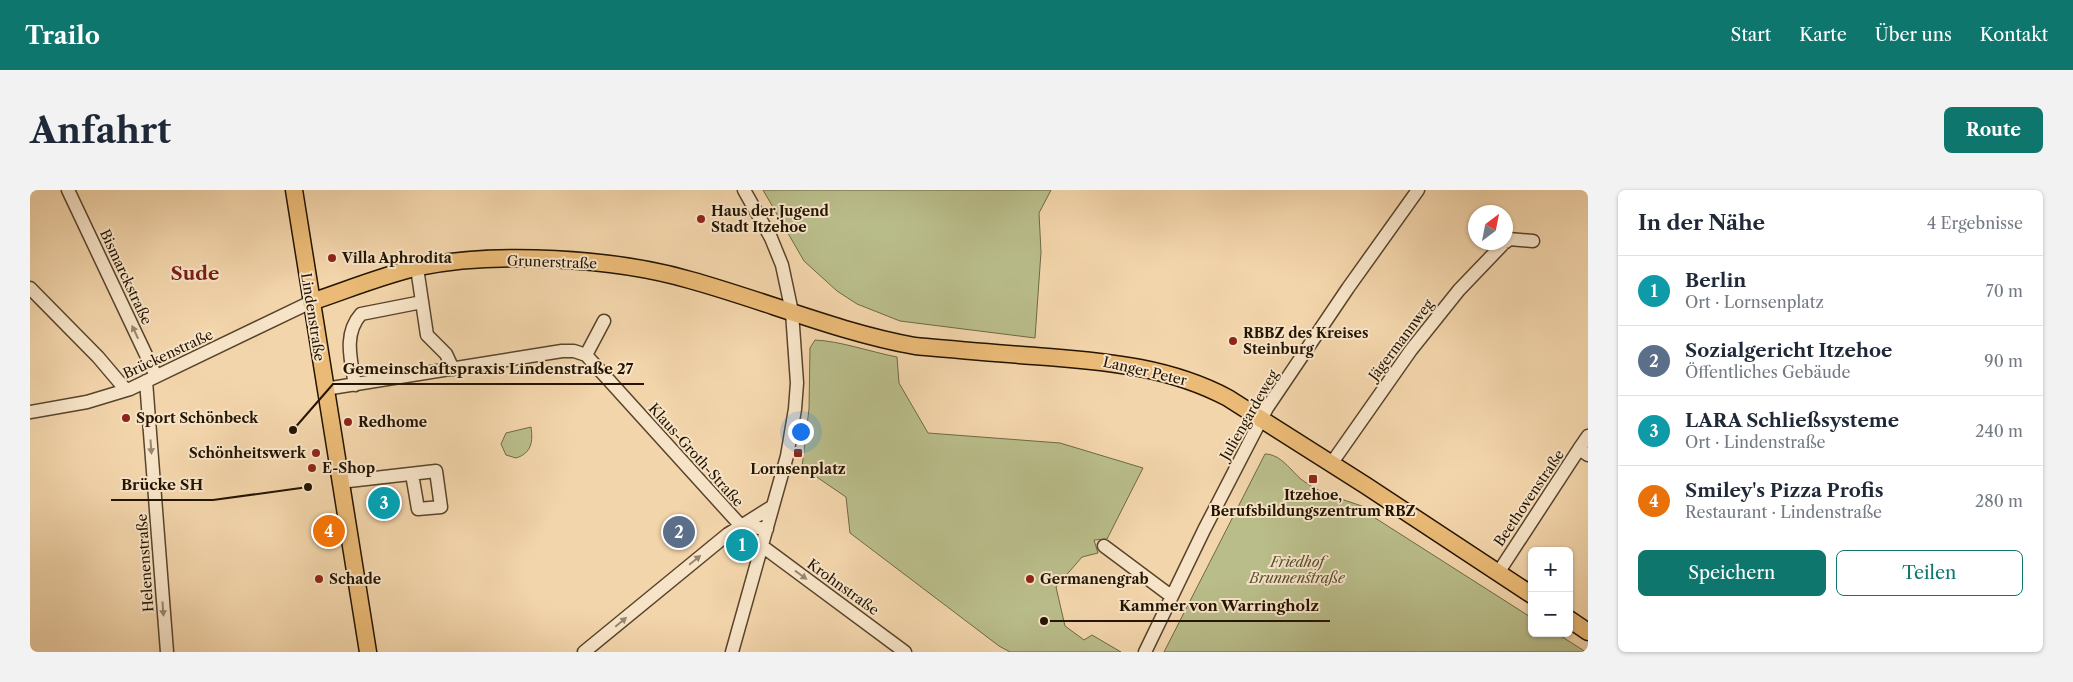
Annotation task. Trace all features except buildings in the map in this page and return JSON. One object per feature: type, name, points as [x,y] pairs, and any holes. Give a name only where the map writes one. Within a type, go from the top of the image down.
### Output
[{"type":"main road","name":"Lindenstraße","points":[[294,190],[368,652]]},
{"type":"main road","name":"Grunerstraße","points":[[311,302],[417,268],[449,263],[555,260],[609,264],[689,279],[792,312]]},
{"type":"main road","name":"Langer Peter","points":[[792,312],[846,330],[915,346],[1098,360],[1173,374],[1209,388],[1261,419],[1528,592]]},
{"type":"main road","points":[[1573,623],[1588,632]]},
{"type":"street","name":"Bismarckstraße","points":[[68,190],[151,379]]},
{"type":"street","points":[[733,647],[787,456],[795,409],[797,383],[792,312],[779,254],[744,190]]},
{"type":"street","name":"Juliengardeweg","points":[[1145,652],[1171,596],[1261,419],[1337,304],[1418,190]]},
{"type":"street","name":"Jägermannweg","points":[[1513,239],[1532,241]]},
{"type":"street","name":"Jägermannweg","points":[[1331,464],[1426,330],[1472,276],[1497,250]]},
{"type":"street","points":[[417,268],[427,335],[446,354],[453,369]]},
{"type":"street","points":[[30,288],[98,357],[126,390]]},
{"type":"street","name":"Brückenstraße","points":[[30,412],[87,402],[126,390],[311,302]]},
{"type":"street","points":[[355,385],[349,338],[356,319],[360,314],[422,302]]},
{"type":"street","points":[[325,389],[562,352],[574,351],[586,355],[604,321]]},
{"type":"street","name":"Klaus-Groth-Straße","points":[[586,355],[741,526]]},
{"type":"street","name":"Helenenstraße","points":[[151,379],[166,652]]},
{"type":"street","name":"Beethovenstraße","points":[[1498,573],[1584,452],[1588,436]]},
{"type":"street","points":[[340,482],[412,474]]},
{"type":"street","points":[[584,652],[728,534],[773,506]]},
{"type":"street","points":[[741,526],[767,529]]},
{"type":"street","name":"Krohnstraße","points":[[762,546],[905,652]]},
{"type":"street","points":[[1104,546],[1171,596]]},
{"type":"green space","points":[[763,190],[1051,190],[1039,213],[1041,252],[1035,338],[900,321],[857,304],[837,291],[804,261]]},
{"type":"green space","points":[[815,340],[845,344],[897,357],[899,383],[928,433],[1060,443],[1143,468],[1107,539],[1094,540],[1098,553],[1082,557],[1056,587],[1065,626],[1084,640],[1092,635],[1121,652],[1010,652],[999,646],[850,533],[846,497],[802,467],[809,409],[810,348]]},
{"type":"green space","points":[[531,427],[532,437],[528,450],[516,458],[506,455],[501,444],[506,433]]},
{"type":"green space","name":"Friedhof Brunnenstraße","points":[[1265,454],[1281,460],[1310,486],[1374,511],[1372,516],[1528,615],[1528,637],[1562,637],[1586,652],[1164,652]]},
{"type":"place","name":"Haus der Jugend Stadt Itzehoe","points":[[701,219]]},
{"type":"place","name":"Villa Aphrodita","points":[[332,258]]},
{"type":"place","name":"RBBZ des Kreises Steinburg","points":[[1233,341]]},
{"type":"place","name":"Sport Schönbeck","points":[[126,418]]},
{"type":"place","name":"Redhome","points":[[348,422]]},
{"type":"place","name":"Gemeinschaftspraxis Lindenstraße 27","points":[[293,430]]},
{"type":"place","name":"Schönheitswerk","points":[[316,453]]},
{"type":"place","name":"Lornsenplatz","points":[[798,453]]},
{"type":"place","name":"E-Shop","points":[[312,468]]},
{"type":"place","name":"Itzehoe, Berufsbildungszentrum RBZ","points":[[1313,479]]},
{"type":"place","name":"Brücke SH","points":[[308,487]]},
{"type":"place","name":"LARA Schließsysteme","points":[[384,503]]},
{"type":"place","name":"Smiley's Pizza Profis","points":[[329,531]]},
{"type":"place","name":"Sozialgericht Itzehoe","points":[[679,532]]},
{"type":"place","name":"Berlin","points":[[742,545]]},
{"type":"place","name":"Schade","points":[[319,579]]},
{"type":"place","name":"Germanengrab","points":[[1030,579]]},
{"type":"place","name":"Kammer von Warringholz","points":[[1044,621]]},
{"type":"district","name":"Sude","points":[[195,273]]}]
